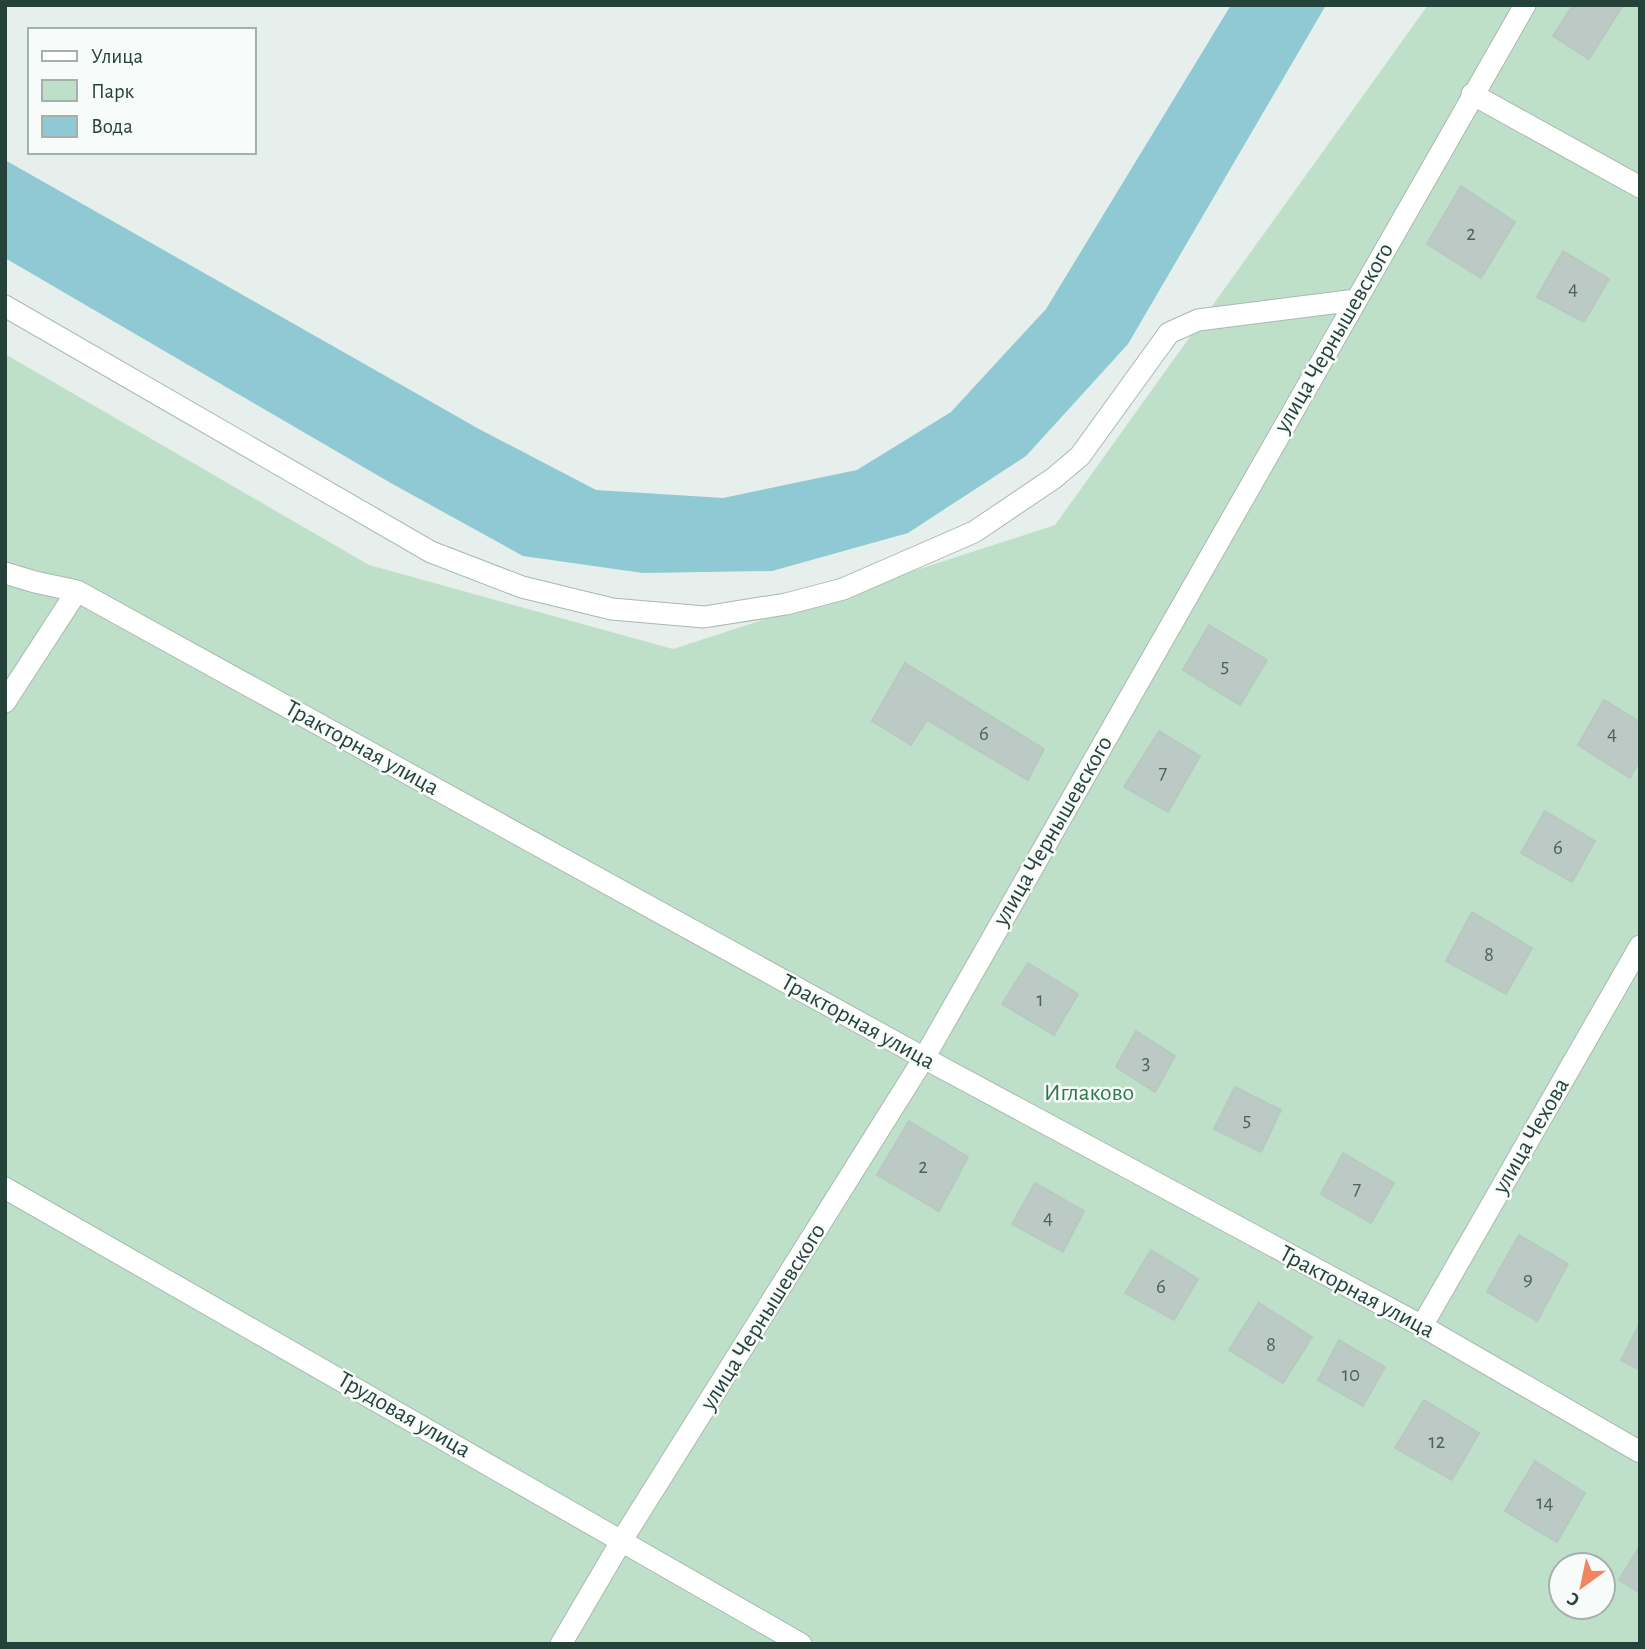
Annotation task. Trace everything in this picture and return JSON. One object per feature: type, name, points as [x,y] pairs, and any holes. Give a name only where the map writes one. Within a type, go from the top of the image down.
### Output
[{"type":"street","name":"улица Чернышевского","points":[[561,1644],[622,1540],[924,1058],[1525,5]]},
{"type":"street","points":[[1472,94],[1640,187]]},
{"type":"street","points":[[5,306],[431,552],[522,587],[611,609],[704,617],[786,604],[844,589],[974,532],[1054,478],[1080,456],[1169,333],[1198,320],[1356,300]]},
{"type":"street","name":"Тракторная улица","points":[[5,573],[77,591],[924,1058],[1422,1326],[1640,1452]]},
{"type":"street","points":[[5,702],[77,591]]},
{"type":"street","name":"улица Чехова","points":[[1422,1326],[1640,946]]},
{"type":"street","name":"Трудовая улица","points":[[6,1191],[801,1644]]},
{"type":"green space","name":"Иглаково","points":[[1428,5],[1640,5],[1640,1644],[5,1644],[5,354],[369,565],[673,649],[1055,525]]},
{"type":"water","points":[[1231,5],[1326,5],[1128,344],[1026,456],[908,533],[772,571],[643,573],[523,556],[389,482],[5,258],[5,160],[479,429],[596,490],[723,498],[857,470],[951,412],[1046,309]]},
{"type":"building","points":[[1573,5],[1623,5],[1589,59],[1553,36]]},
{"type":"building","points":[[1461,186],[1515,222],[1481,278],[1427,244]]},
{"type":"building","points":[[1563,251],[1609,279],[1584,322],[1537,297]]},
{"type":"building","points":[[1209,625],[1267,660],[1240,705],[1183,670]]},
{"type":"building","points":[[905,663],[1044,749],[1028,780],[927,720],[911,745],[872,721]]},
{"type":"building","points":[[1604,700],[1640,722],[1640,759],[1630,778],[1578,745]]},
{"type":"building","points":[[1159,731],[1200,756],[1168,812],[1124,787]]},
{"type":"building","points":[[1545,811],[1595,841],[1572,882],[1521,853]]},
{"type":"building","points":[[1472,912],[1532,948],[1506,994],[1446,961]]},
{"type":"building","points":[[1028,963],[1078,994],[1054,1035],[1002,1004]]},
{"type":"building","points":[[1136,1031],[1175,1056],[1155,1092],[1116,1067]]},
{"type":"building","points":[[1235,1087],[1281,1110],[1261,1152],[1214,1129]]},
{"type":"building","points":[[909,1121],[968,1157],[939,1211],[877,1175]]},
{"type":"building","points":[[1343,1153],[1394,1183],[1371,1223],[1321,1194]]},
{"type":"building","points":[[1035,1183],[1084,1211],[1063,1252],[1012,1224]]},
{"type":"building","points":[[1519,1235],[1568,1264],[1537,1321],[1487,1292]]},
{"type":"building","points":[[1151,1250],[1198,1279],[1174,1320],[1125,1293]]},
{"type":"building","points":[[1259,1303],[1312,1337],[1283,1383],[1229,1350]]},
{"type":"building","points":[[1640,1323],[1640,1370],[1621,1360]]},
{"type":"building","points":[[1339,1340],[1385,1367],[1363,1406],[1318,1380]]},
{"type":"building","points":[[1424,1400],[1479,1433],[1452,1480],[1395,1448]]},
{"type":"building","points":[[1535,1461],[1585,1493],[1557,1542],[1505,1511]]},
{"type":"building","points":[[1640,1546],[1640,1593],[1619,1580]]}]
